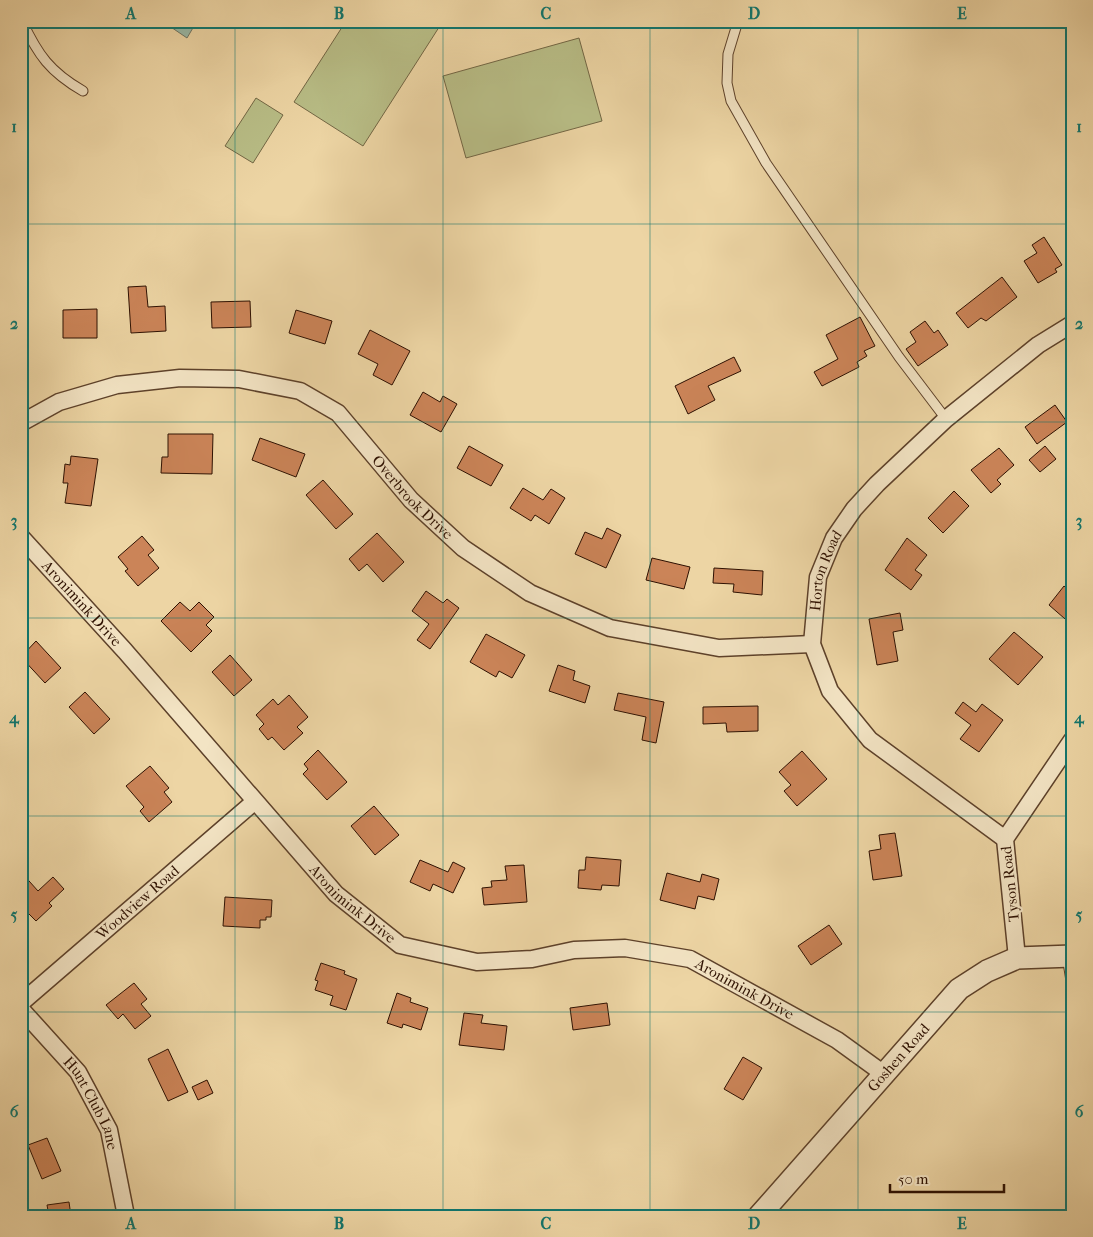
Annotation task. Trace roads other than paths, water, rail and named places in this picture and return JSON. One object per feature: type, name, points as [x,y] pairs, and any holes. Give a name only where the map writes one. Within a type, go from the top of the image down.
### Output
[{"type":"street","name":"Horton Road","points":[[1005,839],[870,740],[830,692],[812,644],[818,577],[834,538],[854,509],[877,484],[946,419],[1038,346],[1072,324]]},
{"type":"street","name":"Overbrook Drive","points":[[21,423],[59,402],[117,385],[180,378],[239,379],[300,391],[338,413],[411,500],[463,548],[530,592],[610,628],[719,648],[812,644]]},
{"type":"street","name":"Aronimink Drive","points":[[21,537],[125,651],[254,802],[336,894],[400,945],[478,962],[532,959],[574,950],[625,948],[690,959],[838,1040],[884,1074]]},
{"type":"street","name":"Tyson Road","points":[[1017,958],[1005,839],[1072,740]]},
{"type":"street","name":"Woodview Road","points":[[21,1003],[254,802]]},
{"type":"street","name":"Goshen Road","points":[[759,1216],[959,989],[987,971],[1017,958],[1069,956]]},
{"type":"street","name":"Hunt Club Lane","points":[[21,1009],[78,1072],[109,1130],[126,1216]]},
{"type":"lane","points":[[22,21],[36,50],[63,80],[83,91]]},
{"type":"lane","points":[[738,21],[728,54],[727,83],[731,101],[766,163],[898,358],[946,419]]},
{"type":"lane","points":[[1069,956],[1072,987]]}]
